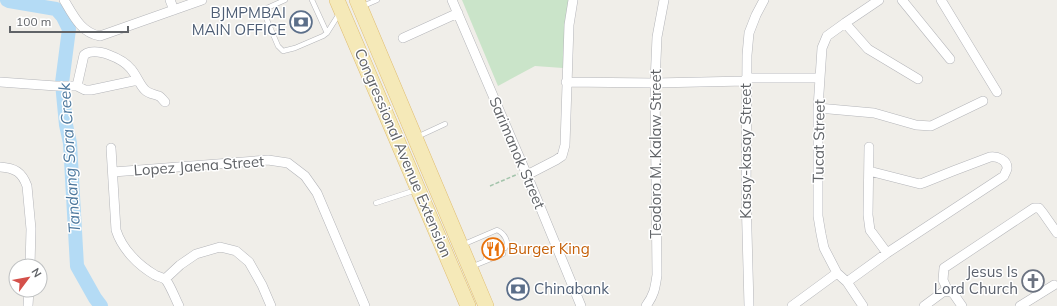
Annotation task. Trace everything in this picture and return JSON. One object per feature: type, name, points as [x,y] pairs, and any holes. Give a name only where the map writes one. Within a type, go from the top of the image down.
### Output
[{"type":"main road","name":"Congressional Avenue Extension","points":[[358,4],[486,306]]},
{"type":"main road","name":"Congressional Avenue Extension","points":[[339,5],[468,306]]},
{"type":"main road","points":[[426,208],[442,201]]},
{"type":"street","points":[[65,0],[78,24],[100,36],[202,0]]},
{"type":"street","points":[[170,0],[174,10]]},
{"type":"street","name":"Sarimanok Street","points":[[452,0],[581,306]]},
{"type":"street","points":[[526,173],[562,156],[565,145],[568,25],[573,0]]},
{"type":"street","name":"Teodoro M. Kalaw Street","points":[[646,306],[655,289],[657,275],[655,83],[657,37],[664,0]]},
{"type":"street","name":"Kasay-kasay Street","points":[[749,306],[746,194],[747,55],[749,33],[764,0]]},
{"type":"street","name":"Tucat Street","points":[[860,303],[846,282],[837,273],[824,248],[818,216],[818,108],[822,48],[827,36],[879,0]]},
{"type":"street","points":[[902,0],[950,59]]},
{"type":"street","points":[[940,0],[997,92]]},
{"type":"street","points":[[403,38],[458,13]]},
{"type":"street","points":[[845,23],[868,48],[918,79]]},
{"type":"street","points":[[77,86],[84,54],[90,52],[105,53],[113,56],[131,68],[146,91],[160,97],[165,102]]},
{"type":"street","points":[[566,82],[655,83],[746,79],[820,78]]},
{"type":"street","points":[[0,82],[77,86],[85,90],[91,90],[138,80]]},
{"type":"street","points":[[818,108],[874,113],[916,125],[931,126],[983,101]]},
{"type":"street","points":[[869,147],[868,215],[870,230],[887,253]]},
{"type":"street","points":[[111,148],[116,230],[118,237],[133,259],[154,274],[165,279],[179,306]]},
{"type":"street","points":[[846,282],[887,253],[1004,176],[1007,170],[1003,160],[998,157],[990,157],[953,170],[923,183],[912,182],[869,170]]},
{"type":"street","name":"Lopez Jaena Street","points":[[113,172],[268,160],[288,164],[306,176],[317,193],[364,306]]},
{"type":"street","points":[[0,167],[10,168],[17,171],[28,186],[31,229],[30,258]]},
{"type":"street","points":[[962,306],[953,294],[948,291],[943,280],[944,268],[1034,208],[1038,208],[1043,212],[1057,234]]},
{"type":"street","points":[[165,279],[180,265],[196,254],[220,247],[236,251],[249,262],[262,285],[271,306]]},
{"type":"street","points":[[792,306],[837,273]]},
{"type":"street","points":[[1020,306],[1054,285]]},
{"type":"street","points":[[924,306],[943,292],[948,291]]},
{"type":"lane","points":[[285,0],[267,8],[264,13],[278,46],[283,51],[307,44],[327,33],[339,5]]},
{"type":"lane","points":[[312,0],[327,33]]},
{"type":"lane","points":[[358,4],[377,0]]},
{"type":"lane","points":[[415,137],[445,124]]},
{"type":"lane","points":[[376,203],[418,189]]},
{"type":"lane","points":[[461,245],[497,230],[501,232],[507,246],[487,255],[485,261]]},
{"type":"lane","points":[[470,268],[503,254]]},
{"type":"path","points":[[490,186],[526,173]]},
{"type":"green space","points":[[462,0],[569,0],[563,68],[535,66],[498,86]]},
{"type":"waterway","name":"Tandang Sora Creek","points":[[7,0],[56,9],[63,17],[69,29],[62,83],[66,125],[70,143],[77,266],[101,306]]},
{"type":"place","name":"BJMPMBAI MAIN OFFICE","points":[[301,22]]},
{"type":"place","name":"Burger King","points":[[493,249]]},
{"type":"place","name":"Jesus Is Lord Church","points":[[1033,281]]},
{"type":"place","name":"Chinabank","points":[[518,289]]}]
